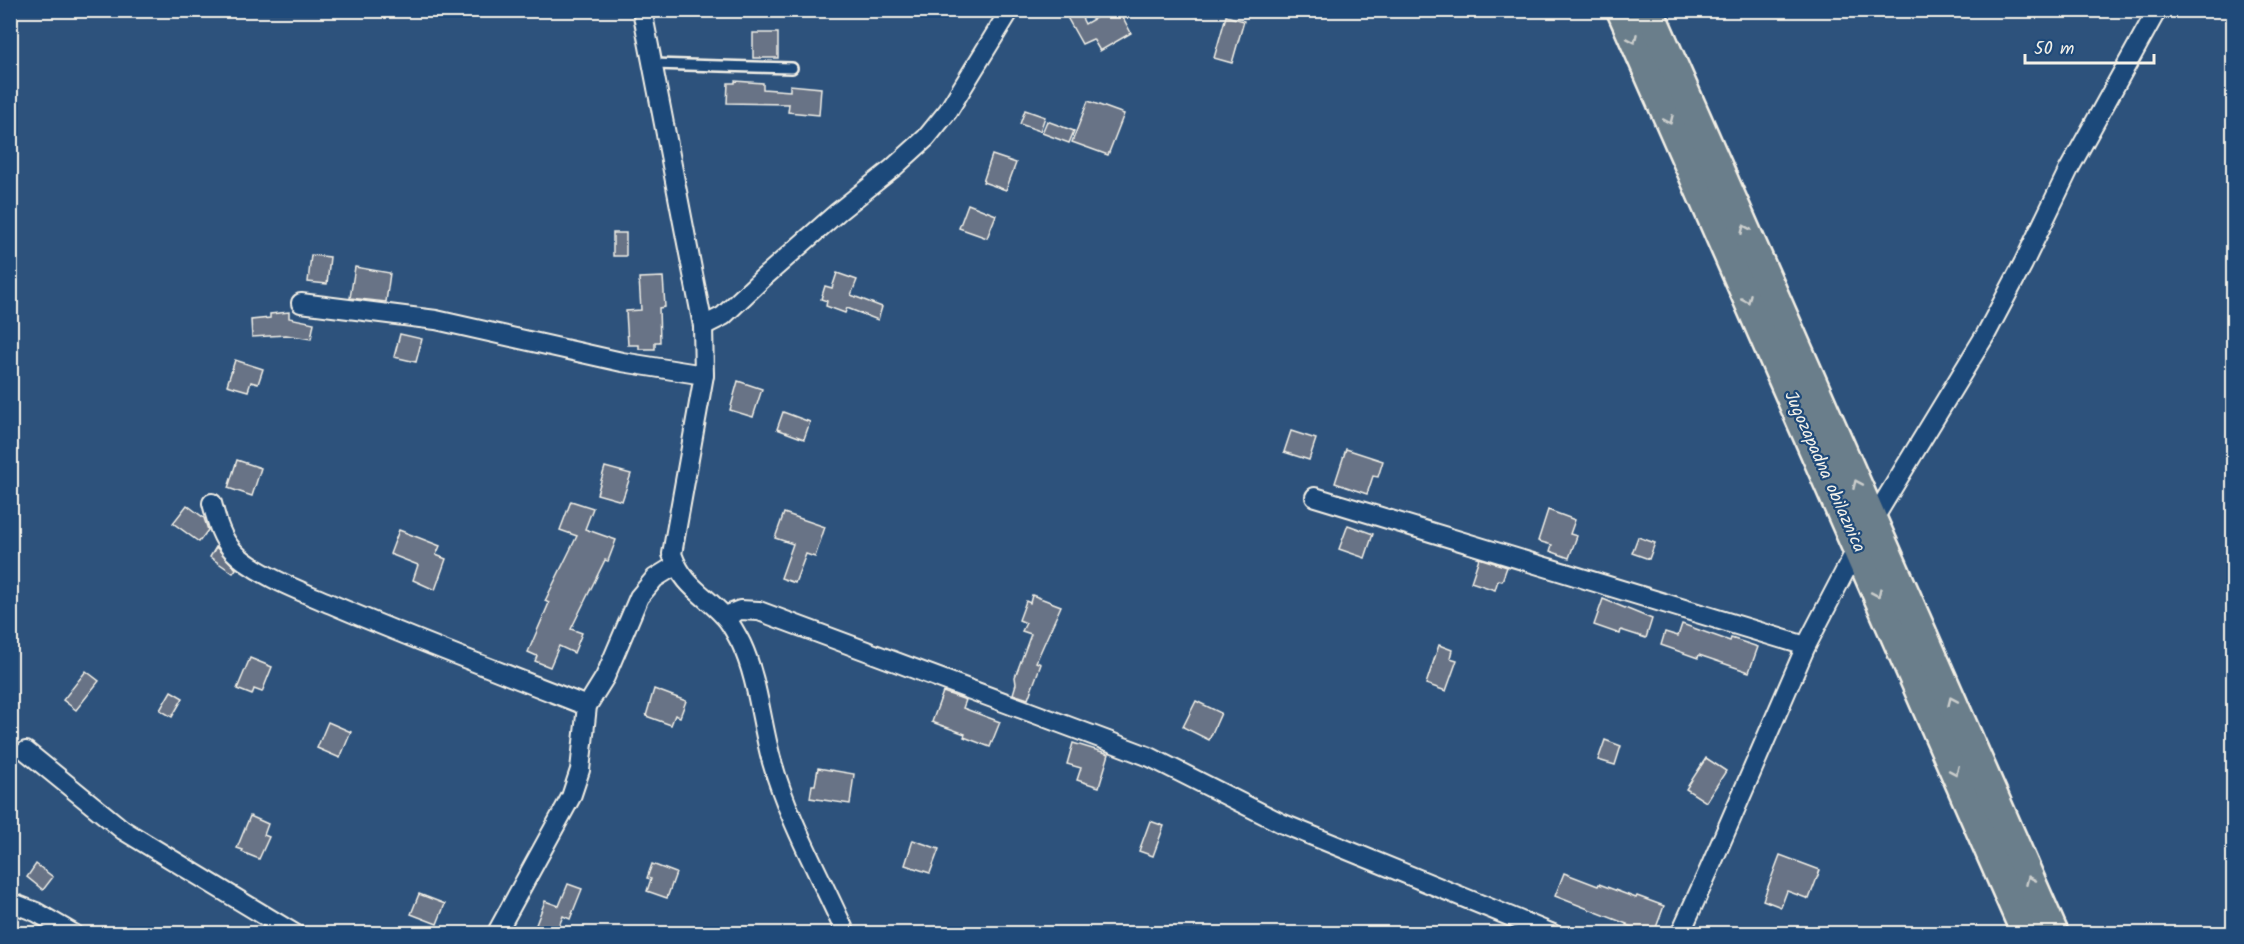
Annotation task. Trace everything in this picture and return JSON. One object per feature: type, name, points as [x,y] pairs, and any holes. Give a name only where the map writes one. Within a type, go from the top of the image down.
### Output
[{"type":"main road","name":"Jugozapadna obilaznica","points":[[1621,10],[2026,933]]},
{"type":"main road","name":"Jugozapadna obilaznica","points":[[1649,10],[2054,933]]},
{"type":"street","points":[[642,10],[703,326],[704,375],[672,554],[676,565],[692,588],[724,616],[746,657],[772,763],[786,805],[846,933]]},
{"type":"street","points":[[703,326],[723,316],[838,212],[926,138],[948,111],[1010,10]]},
{"type":"street","points":[[1873,520],[1986,334],[2069,169],[2157,10]]},
{"type":"street","points":[[301,303],[436,320],[622,362],[704,375]]},
{"type":"street","points":[[1315,497],[1806,646]]},
{"type":"street","points":[[212,503],[222,538],[236,554],[259,570],[298,590],[375,623],[587,706]]},
{"type":"street","points":[[1680,933],[1806,646],[1857,548]]},
{"type":"street","points":[[496,933],[571,797],[580,770],[587,706],[605,677],[639,597],[655,578],[676,565]]},
{"type":"street","points":[[724,616],[741,610],[759,611],[1108,741],[1158,761],[1281,823],[1553,933]]},
{"type":"street","points":[[26,751],[123,830],[295,933]]},
{"type":"street","points":[[10,902],[36,912],[74,933]]},
{"type":"lane","points":[[653,64],[792,68]]},
{"type":"building","points":[[1063,10],[1078,10],[1085,24],[1109,10],[1119,10],[1131,33],[1100,51],[1093,39],[1082,44]]},
{"type":"building","points":[[1226,16],[1244,21],[1232,63],[1214,58]]},
{"type":"building","points":[[753,33],[778,33],[778,58],[753,58]]},
{"type":"building","points":[[735,81],[763,83],[763,89],[790,91],[790,85],[821,88],[819,115],[788,112],[789,104],[727,103],[728,83],[735,83]]},
{"type":"building","points":[[1088,101],[1124,114],[1108,155],[1072,142]]},
{"type":"building","points":[[1025,110],[1045,117],[1040,131],[1020,124]]},
{"type":"building","points":[[1047,121],[1074,131],[1069,143],[1042,133]]},
{"type":"building","points":[[992,155],[1016,163],[1006,190],[983,182]]},
{"type":"building","points":[[968,204],[996,215],[987,238],[959,228]]},
{"type":"building","points":[[613,233],[626,233],[626,256],[613,256]]},
{"type":"building","points":[[311,255],[330,257],[327,284],[308,282]]},
{"type":"building","points":[[355,267],[390,273],[386,302],[350,298]]},
{"type":"building","points":[[837,273],[857,280],[851,295],[882,307],[878,320],[847,308],[845,313],[826,306],[827,301],[821,299],[825,286],[832,288]]},
{"type":"building","points":[[663,277],[665,307],[659,308],[660,342],[655,342],[655,349],[639,349],[639,345],[628,345],[626,311],[641,310],[639,278]]},
{"type":"building","points":[[289,312],[289,318],[314,323],[311,339],[286,335],[252,337],[251,320],[270,318],[270,314]]},
{"type":"building","points":[[400,334],[422,339],[416,362],[394,357]]},
{"type":"building","points":[[235,360],[263,369],[258,384],[251,382],[248,391],[227,385]]},
{"type":"building","points":[[738,381],[762,389],[753,417],[730,410]]},
{"type":"building","points":[[783,412],[810,422],[804,439],[777,429]]},
{"type":"building","points":[[1291,431],[1316,439],[1309,460],[1284,452]]},
{"type":"building","points":[[1346,449],[1383,461],[1378,477],[1373,476],[1367,494],[1335,483]]},
{"type":"building","points":[[237,460],[261,468],[252,496],[228,488]]},
{"type":"building","points":[[605,467],[631,474],[622,501],[597,494]]},
{"type":"building","points":[[571,501],[593,508],[585,529],[616,540],[608,561],[605,560],[571,629],[582,633],[574,653],[559,646],[550,667],[535,661],[537,656],[528,652],[549,603],[545,601],[577,536],[560,530]]},
{"type":"building","points":[[187,505],[204,518],[208,530],[199,542],[173,523]]},
{"type":"building","points":[[1548,510],[1575,520],[1570,534],[1577,536],[1569,558],[1550,551],[1552,545],[1538,541]]},
{"type":"building","points":[[784,513],[825,527],[815,557],[806,554],[795,583],[781,578],[793,544],[775,538]]},
{"type":"building","points":[[1348,525],[1373,534],[1365,558],[1339,549]]},
{"type":"building","points":[[399,530],[440,546],[436,555],[446,559],[435,590],[413,580],[418,565],[390,554]]},
{"type":"building","points":[[1638,537],[1655,543],[1649,559],[1632,553]]},
{"type":"building","points":[[216,547],[236,569],[233,573],[210,557]]},
{"type":"building","points":[[1479,558],[1507,567],[1502,581],[1498,580],[1495,590],[1471,582]]},
{"type":"building","points":[[1032,595],[1061,606],[1036,662],[1041,664],[1028,699],[1013,694],[1016,684],[1015,677],[1031,634],[1022,631],[1026,623],[1019,620],[1026,601],[1030,603]]},
{"type":"building","points":[[1603,599],[1652,619],[1646,638],[1621,630],[1620,634],[1594,625]]},
{"type":"building","points":[[1682,624],[1730,641],[1731,638],[1758,647],[1749,672],[1661,645],[1665,632],[1678,636]]},
{"type":"building","points":[[1439,645],[1452,650],[1450,658],[1457,660],[1446,691],[1426,684]]},
{"type":"building","points":[[250,658],[272,667],[262,692],[254,689],[252,695],[237,689]]},
{"type":"building","points":[[86,671],[99,681],[76,710],[63,700]]},
{"type":"building","points":[[654,689],[686,701],[680,717],[675,715],[671,725],[646,716]]},
{"type":"building","points":[[171,691],[183,698],[172,717],[160,710]]},
{"type":"building","points":[[943,692],[966,700],[963,708],[1000,722],[990,747],[964,737],[965,734],[932,722]]},
{"type":"building","points":[[1196,701],[1221,713],[1209,740],[1183,727]]},
{"type":"building","points":[[328,722],[351,732],[340,758],[317,748]]},
{"type":"building","points":[[1605,740],[1621,746],[1615,765],[1598,760]]},
{"type":"building","points":[[1073,743],[1109,754],[1099,787],[1077,780],[1081,768],[1067,764]]},
{"type":"building","points":[[1706,758],[1726,771],[1706,802],[1686,789]]},
{"type":"building","points":[[818,768],[854,774],[850,804],[810,798]]},
{"type":"building","points":[[250,816],[268,824],[264,835],[269,837],[259,859],[237,848]]},
{"type":"building","points":[[1150,821],[1164,826],[1153,856],[1139,851]]},
{"type":"building","points":[[913,840],[939,849],[930,873],[905,865]]},
{"type":"building","points":[[1780,855],[1820,870],[1809,899],[1787,891],[1781,907],[1763,900]]},
{"type":"building","points":[[36,864],[53,877],[43,890],[27,877]]},
{"type":"building","points":[[652,864],[676,873],[667,898],[647,891],[651,879],[647,878]]},
{"type":"building","points":[[1564,873],[1664,906],[1654,933],[1631,933],[1634,928],[1627,924],[1555,896]]},
{"type":"building","points":[[568,884],[582,889],[570,919],[563,916],[556,933],[534,930],[545,901],[559,906]]},
{"type":"building","points":[[419,894],[445,904],[437,924],[411,914]]}]
